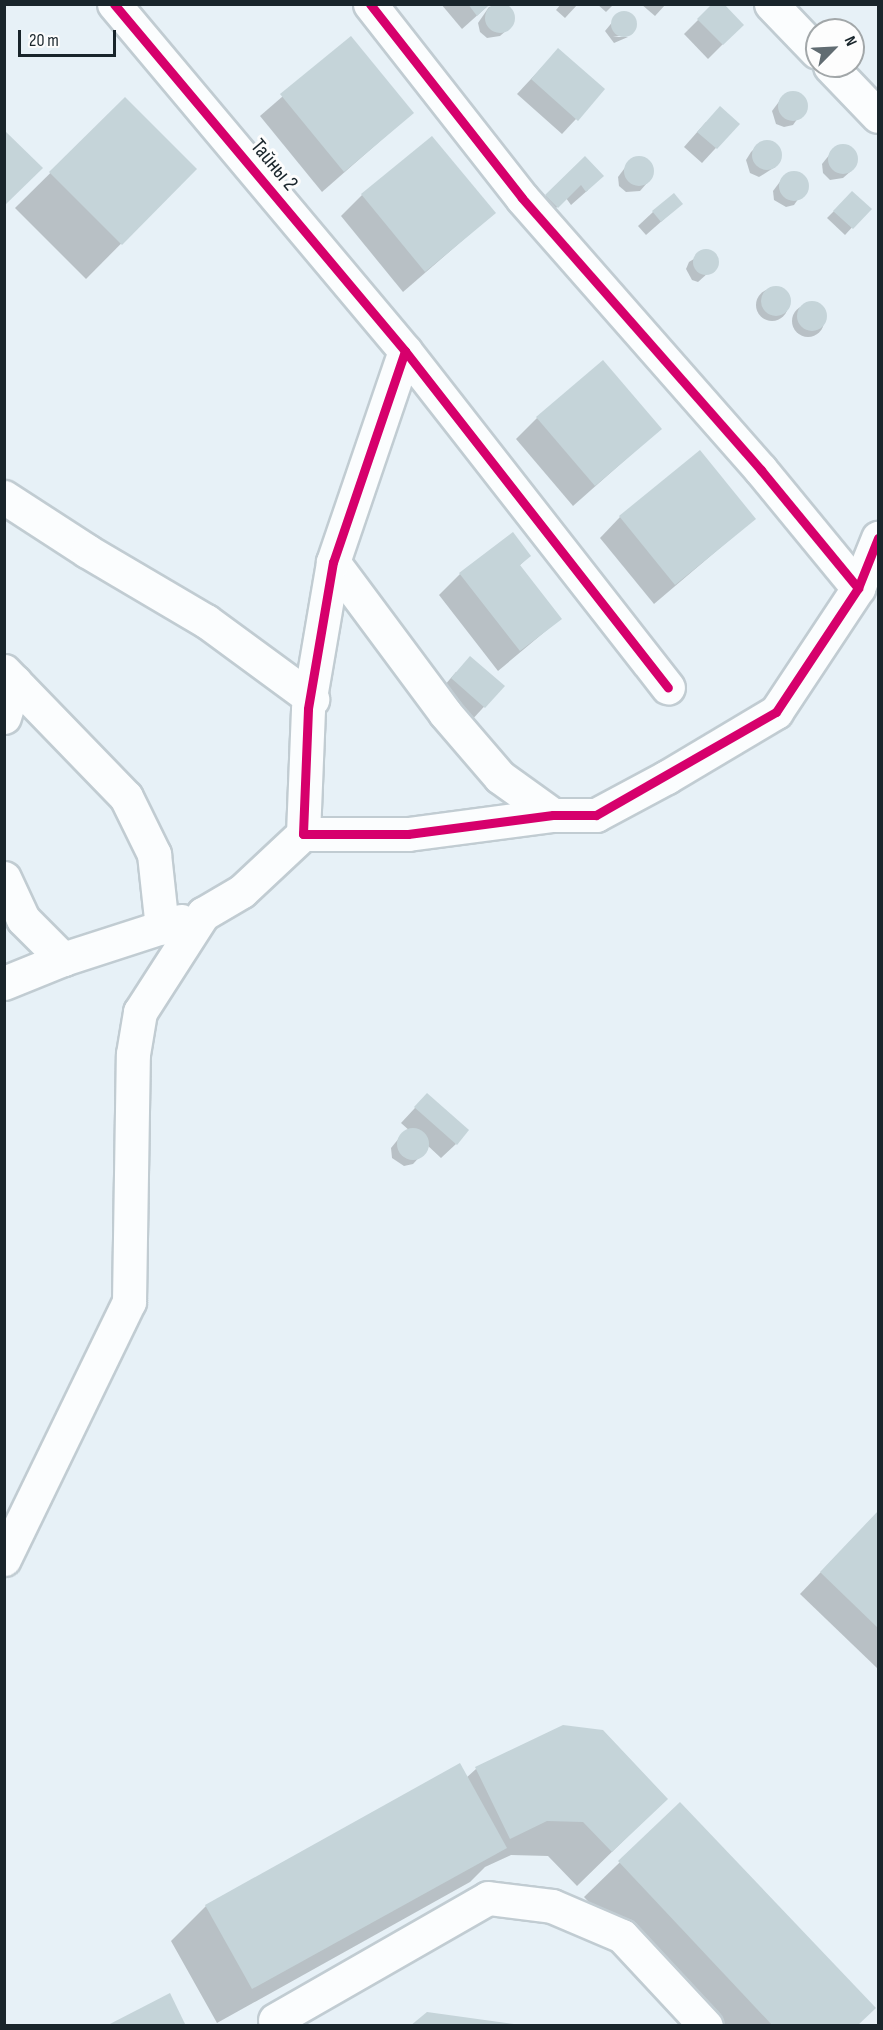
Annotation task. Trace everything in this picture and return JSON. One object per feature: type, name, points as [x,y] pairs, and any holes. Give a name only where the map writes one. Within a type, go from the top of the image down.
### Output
[{"type":"street","name":"Тайны 2","points":[[114,4],[405,351],[668,688]]},
{"type":"street","points":[[370,4],[522,198],[761,470],[858,588]]},
{"type":"street","points":[[771,4],[805,39]]},
{"type":"street","points":[[842,78],[879,116]]},
{"type":"street","points":[[303,834],[307,720],[333,562],[405,351]]},
{"type":"street","points":[[4,497],[87,551],[206,621],[312,699]]},
{"type":"street","points":[[4,983],[63,959],[203,914],[242,891],[303,834],[408,834],[553,815],[596,815],[776,712],[858,588],[879,538]]},
{"type":"street","points":[[333,562],[445,713],[494,769],[553,815]]},
{"type":"street","points":[[4,717],[10,677]]},
{"type":"street","points":[[10,677],[126,797],[154,855],[162,928]]},
{"type":"street","points":[[4,879],[23,919],[63,959]]},
{"type":"street","points":[[4,1559],[129,1302],[133,1054],[140,1012],[203,914]]},
{"type":"street","points":[[275,2020],[488,1898],[552,1906],[622,1936],[706,2025]]},
{"type":"building","points":[[500,3],[511,7],[515,18],[511,29],[500,33],[489,29],[485,18],[489,7]]},
{"type":"building","points":[[468,4],[490,4],[477,16]]},
{"type":"building","points":[[712,4],[724,4],[744,25],[723,45],[697,19]]},
{"type":"building","points":[[624,11],[633,15],[637,24],[633,33],[624,37],[615,33],[611,24],[615,15]]},
{"type":"building","points":[[351,36],[414,113],[344,172],[280,94]]},
{"type":"building","points":[[558,48],[605,89],[578,121],[531,79]]},
{"type":"building","points":[[793,91],[804,95],[808,106],[804,117],[793,121],[782,117],[778,106],[782,95]]},
{"type":"building","points":[[125,97],[197,169],[122,245],[49,172]]},
{"type":"building","points":[[720,106],[740,124],[717,149],[697,132]]},
{"type":"building","points":[[4,130],[43,168],[4,206]]},
{"type":"building","points":[[432,136],[496,213],[425,272],[361,194]]},
{"type":"building","points":[[767,140],[778,144],[782,155],[778,166],[767,170],[756,166],[752,155],[756,144]]},
{"type":"building","points":[[843,144],[854,148],[858,159],[854,170],[843,174],[832,170],[828,159],[832,148]]},
{"type":"building","points":[[585,156],[604,176],[586,192],[581,185],[558,208],[545,195]]},
{"type":"building","points":[[639,156],[650,160],[654,171],[650,182],[639,186],[628,182],[624,171],[628,160]]},
{"type":"building","points":[[794,171],[805,175],[809,186],[805,197],[794,201],[783,197],[779,186],[783,175]]},
{"type":"building","points":[[852,191],[872,209],[853,229],[833,211]]},
{"type":"building","points":[[674,193],[683,204],[661,222],[652,211]]},
{"type":"building","points":[[706,249],[715,253],[719,262],[715,271],[706,275],[697,271],[693,262],[697,253]]},
{"type":"building","points":[[776,286],[787,290],[791,301],[787,312],[776,316],[765,312],[761,301],[765,290]]},
{"type":"building","points":[[812,301],[823,305],[827,316],[823,327],[812,331],[801,327],[797,316],[801,305]]},
{"type":"building","points":[[603,360],[662,429],[595,486],[536,417]]},
{"type":"building","points":[[700,450],[756,519],[675,585],[619,516]]},
{"type":"building","points":[[513,532],[531,556],[520,565],[562,619],[520,651],[459,573]]},
{"type":"building","points":[[470,656],[505,686],[485,708],[451,678]]},
{"type":"building","points":[[427,1093],[469,1130],[457,1145],[414,1107]]},
{"type":"building","points":[[413,1128],[424,1133],[429,1144],[424,1155],[413,1160],[402,1155],[397,1144],[402,1133]]},
{"type":"building","points":[[878,1511],[878,1628],[820,1572]]},
{"type":"building","points":[[563,1725],[603,1730],[668,1799],[612,1852],[583,1822],[547,1821],[510,1839],[475,1767]]},
{"type":"building","points":[[460,1763],[507,1848],[252,1989],[205,1905]]},
{"type":"building","points":[[680,1802],[876,2008],[857,2026],[773,2026],[618,1861]]},
{"type":"building","points":[[170,1993],[186,2026],[106,2026]]},
{"type":"building","points":[[427,2012],[514,2024],[514,2026],[410,2026]]},
{"type":"cycle path","points":[[114,4],[405,351],[668,688]]},
{"type":"cycle path","points":[[370,4],[522,198],[761,470],[858,588]]},
{"type":"cycle path","points":[[405,351],[333,562],[308,709],[303,834],[408,834],[553,815],[596,815],[776,712],[858,588],[878,538]]}]
